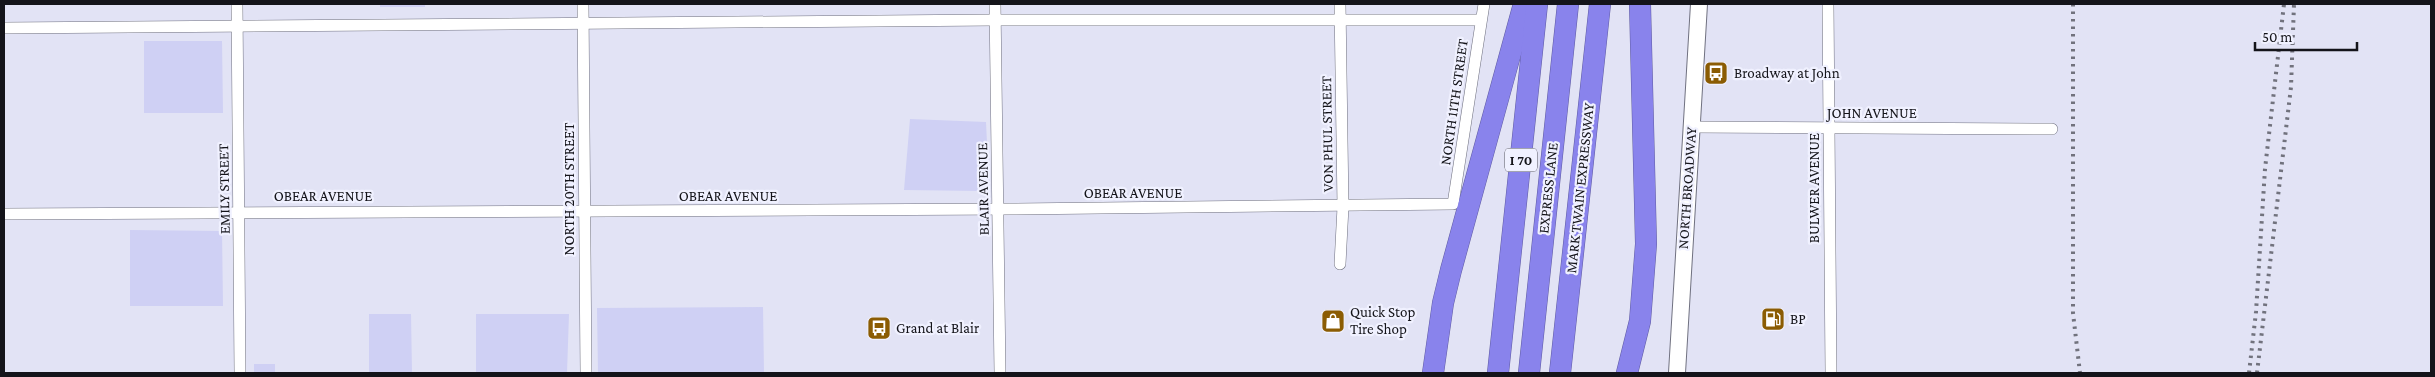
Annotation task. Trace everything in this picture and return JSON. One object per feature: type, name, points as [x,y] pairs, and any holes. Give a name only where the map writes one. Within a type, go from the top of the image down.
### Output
[{"type":"highway","points":[[1433,373],[1443,303],[1451,270],[1476,183],[1516,26],[1524,4]]},
{"type":"highway","name":"I 70","points":[[1498,373],[1537,4]]},
{"type":"highway","name":"EXPRESS LANE","points":[[1529,373],[1568,4]]},
{"type":"highway","name":"MARK TWAIN EXPRESSWAY","points":[[1560,373],[1600,4]]},
{"type":"highway","points":[[1627,373],[1640,321],[1645,274],[1645,142],[1640,4]]},
{"type":"main road","name":"NORTH BROADWAY","points":[[1677,373],[1699,4]]},
{"type":"street","name":"EMILY STREET","points":[[237,4],[240,373]]},
{"type":"street","name":"NORTH 20TH STREET","points":[[583,4],[586,373]]},
{"type":"street","name":"BLAIR AVENUE","points":[[995,4],[1000,373]]},
{"type":"street","name":"VON PHUL STREET","points":[[1340,4],[1343,207],[1340,264]]},
{"type":"street","name":"NORTH 11TH STREET","points":[[1452,204],[1484,4]]},
{"type":"street","name":"BULWER AVENUE","points":[[1828,4],[1831,373]]},
{"type":"street","points":[[4,28],[995,20],[1480,20]]},
{"type":"street","name":"JOHN AVENUE","points":[[1691,127],[2052,129]]},
{"type":"street","name":"OBEAR AVENUE","points":[[4,214],[239,211],[1343,207],[1452,204]]},
{"type":"shaded area","points":[[380,4],[425,4],[425,7],[380,7]]},
{"type":"shaded area","points":[[144,41],[222,41],[223,113],[144,113]]},
{"type":"shaded area","points":[[910,119],[986,122],[989,185],[982,184],[981,191],[904,190]]},
{"type":"shaded area","points":[[130,230],[222,231],[223,306],[130,306]]},
{"type":"shaded area","points":[[763,307],[764,373],[598,373],[597,308]]},
{"type":"shaded area","points":[[369,314],[411,314],[412,373],[369,373]]},
{"type":"shaded area","points":[[476,314],[569,314],[567,373],[476,373]]},
{"type":"shaded area","points":[[254,364],[275,364],[275,373],[254,373]]},
{"type":"railway","points":[[2073,4],[2073,313],[2080,373]]},
{"type":"railway","points":[[2249,373],[2256,312],[2265,169],[2284,4]]},
{"type":"railway","points":[[2257,373],[2291,87],[2294,4]]},
{"type":"place","name":"Broadway at John","points":[[1716,73]]},
{"type":"place","name":"BP","points":[[1773,319]]},
{"type":"place","name":"Quick Stop Tire Shop","points":[[1333,321]]},
{"type":"place","name":"Grand at Blair","points":[[879,328]]}]
